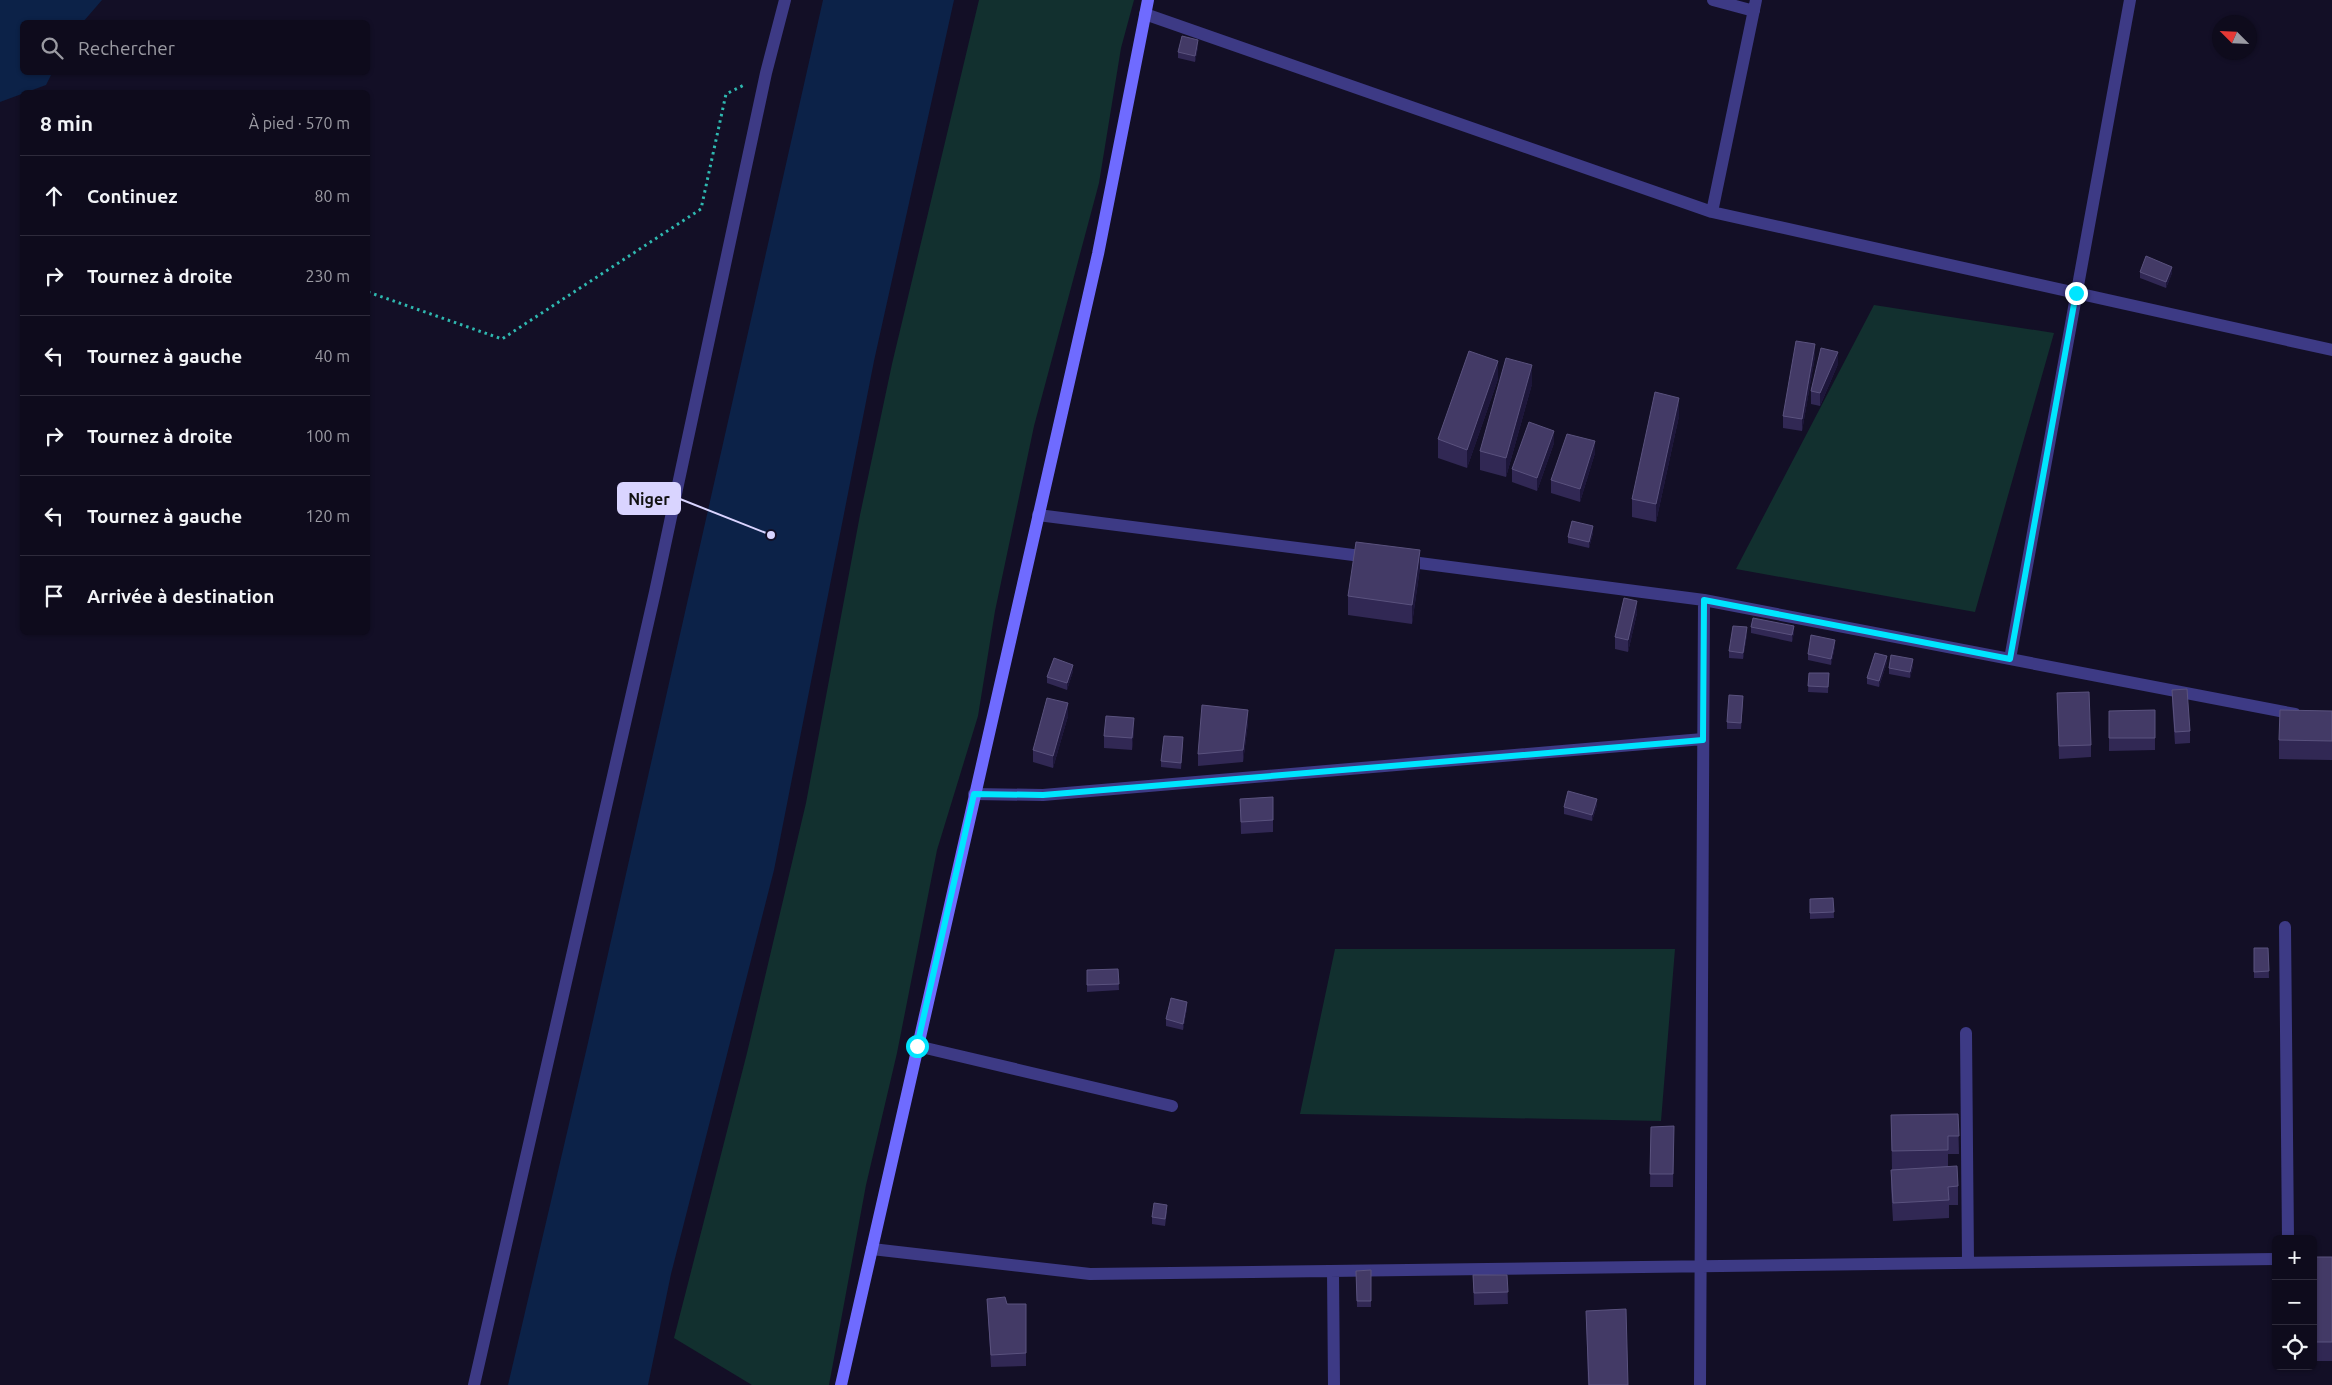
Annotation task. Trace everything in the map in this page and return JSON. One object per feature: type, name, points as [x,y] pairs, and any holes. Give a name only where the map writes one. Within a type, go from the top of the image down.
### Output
[{"type":"main road","points":[[841,1385],[1098,254],[1148,0]]},
{"type":"street","points":[[474,1385],[655,592],[766,73],[785,0]]},
{"type":"street","points":[[1712,212],[1755,6],[1713,0]]},
{"type":"street","points":[[2010,659],[2130,0]]},
{"type":"street","points":[[1145,14],[1712,212],[2332,350]]},
{"type":"street","points":[[1038,515],[1704,600],[2312,717]]},
{"type":"street","points":[[1700,1385],[1704,600]]},
{"type":"street","points":[[974,794],[1043,795],[1703,740]]},
{"type":"street","points":[[2285,927],[2288,1235]]},
{"type":"street","points":[[1966,1033],[1968,1262]]},
{"type":"street","points":[[917,1046],[1172,1106]]},
{"type":"street","points":[[872,1249],[1090,1274],[2272,1259]]},
{"type":"street","points":[[1333,1271],[1334,1385]]},
{"type":"path","points":[[370,293],[502,339],[701,210],[726,94],[766,73]]},
{"type":"green space","points":[[979,0],[1134,0],[1121,48],[1099,183],[1034,426],[995,611],[978,716],[937,850],[897,1053],[866,1185],[829,1385],[752,1385],[674,1338],[747,1053],[806,803],[860,515],[892,364]]},
{"type":"green space","points":[[1874,305],[2054,333],[1975,612],[1736,569]]},
{"type":"green space","points":[[1335,949],[1675,949],[1661,1121],[1300,1114]]},
{"type":"water","points":[[0,0],[102,0],[85,20],[20,20],[20,75],[51,75],[46,85],[32,90],[20,90],[20,95],[0,102]]},
{"type":"water","points":[[823,0],[954,0],[874,361],[774,870],[671,1274],[648,1385],[508,1385],[587,1047]]},
{"type":"building","points":[[1182,36],[1198,40],[1195,56],[1178,52]]},
{"type":"building","points":[[2146,256],[2172,267],[2166,282],[2140,272]]},
{"type":"building","points":[[1796,341],[1815,344],[1802,419],[1783,416]]},
{"type":"building","points":[[1821,348],[1838,352],[1820,393],[1811,391]]},
{"type":"building","points":[[1469,351],[1498,361],[1467,450],[1438,439]]},
{"type":"building","points":[[1506,358],[1532,365],[1506,458],[1480,451]]},
{"type":"building","points":[[1655,392],[1679,398],[1656,504],[1632,499]]},
{"type":"building","points":[[1529,422],[1554,431],[1537,478],[1512,469]]},
{"type":"building","points":[[1567,434],[1595,441],[1580,489],[1551,480]]},
{"type":"building","points":[[1572,521],[1593,526],[1589,542],[1568,537]]},
{"type":"building","points":[[1356,542],[1420,550],[1412,605],[1348,596]]},
{"type":"building","points":[[1624,598],[1637,601],[1628,640],[1615,637]]},
{"type":"building","points":[[1753,618],[1794,626],[1792,635],[1751,627]]},
{"type":"building","points":[[1733,626],[1747,627],[1743,653],[1729,651]]},
{"type":"building","points":[[1811,635],[1835,640],[1831,659],[1808,654]]},
{"type":"building","points":[[1875,653],[1887,656],[1879,681],[1867,678]]},
{"type":"building","points":[[1891,655],[1913,659],[1910,672],[1889,668]]},
{"type":"building","points":[[1054,658],[1073,665],[1067,683],[1047,677]]},
{"type":"building","points":[[1809,673],[1829,673],[1828,687],[1808,686]]},
{"type":"building","points":[[2187,689],[2190,731],[2175,732],[2172,690]]},
{"type":"building","points":[[2089,692],[2091,745],[2059,746],[2057,693]]},
{"type":"building","points":[[1729,695],[1743,696],[1741,723],[1727,722]]},
{"type":"building","points":[[1047,698],[1068,703],[1053,756],[1033,750]]},
{"type":"building","points":[[1202,705],[1248,710],[1243,750],[1198,754]]},
{"type":"building","points":[[2155,710],[2155,738],[2109,738],[2109,711]]},
{"type":"building","points":[[2280,710],[2332,711],[2332,741],[2279,740]]},
{"type":"building","points":[[1106,716],[1134,718],[1132,738],[1104,736]]},
{"type":"building","points":[[1164,736],[1183,737],[1181,763],[1161,761]]},
{"type":"building","points":[[1568,791],[1597,799],[1592,815],[1564,807]]},
{"type":"building","points":[[1273,797],[1273,820],[1241,822],[1240,799]]},
{"type":"building","points":[[1833,898],[1834,912],[1810,913],[1810,899]]},
{"type":"building","points":[[2254,948],[2268,948],[2269,971],[2254,972]]},
{"type":"building","points":[[1118,969],[1119,984],[1087,985],[1087,970]]},
{"type":"building","points":[[1171,998],[1187,1002],[1183,1024],[1166,1019]]},
{"type":"building","points":[[1958,1114],[1959,1136],[1948,1136],[1948,1150],[1892,1151],[1891,1115]]},
{"type":"building","points":[[1674,1126],[1673,1174],[1650,1174],[1651,1127]]},
{"type":"building","points":[[1957,1166],[1958,1186],[1948,1187],[1949,1200],[1893,1203],[1891,1170]]},
{"type":"building","points":[[1154,1203],[1167,1205],[1165,1219],[1152,1217]]},
{"type":"building","points":[[2317,1257],[2332,1257],[2332,1342],[2317,1342]]},
{"type":"building","points":[[1371,1270],[1371,1301],[1357,1301],[1356,1271]]},
{"type":"building","points":[[1473,1275],[1507,1275],[1508,1292],[1474,1293]]},
{"type":"building","points":[[1005,1297],[1007,1304],[1026,1304],[1026,1353],[991,1355],[987,1299]]},
{"type":"building","points":[[1626,1309],[1628,1385],[1589,1385],[1586,1311]]},
{"type":"place","name":"Niger","points":[[771,535]]},
{"type":"route","points":[[917,1046],[974,794],[1043,795],[1703,740],[1704,600],[2010,659],[2076,293]]}]
